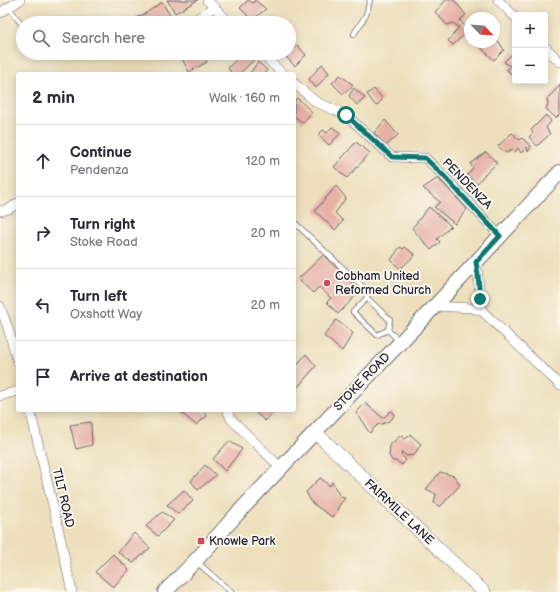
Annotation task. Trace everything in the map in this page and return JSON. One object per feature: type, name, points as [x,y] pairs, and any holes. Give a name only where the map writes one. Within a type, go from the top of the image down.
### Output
[{"type":"main road","name":"STOKE ROAD","points":[[165,592],[196,561],[281,468],[560,172]]},
{"type":"street","points":[[0,13],[20,0]]},
{"type":"street","points":[[207,0],[223,16]]},
{"type":"street","points":[[498,0],[512,14]]},
{"type":"street","points":[[201,16],[214,7]]},
{"type":"street","points":[[546,48],[560,62]]},
{"type":"street","points":[[268,60],[280,72]]},
{"type":"street","name":"PENDENZA","points":[[296,85],[316,102],[346,115],[392,157],[425,158],[500,236]]},
{"type":"street","points":[[0,211],[8,209],[16,204]]},
{"type":"street","points":[[476,262],[482,311]]},
{"type":"street","points":[[0,306],[16,356]]},
{"type":"street","points":[[435,306],[471,308],[482,311],[560,385]]},
{"type":"street","points":[[0,396],[16,392]]},
{"type":"street","name":"TILT ROAD","points":[[30,412],[72,592]]},
{"type":"street","points":[[228,412],[231,419],[281,468]]},
{"type":"street","name":"FAIRMILE LANE","points":[[315,432],[484,592]]},
{"type":"lane","points":[[354,34],[366,15],[370,0]]},
{"type":"lane","points":[[9,8],[16,17]]},
{"type":"lane","points":[[296,224],[365,289],[367,298],[390,320],[388,330]]},
{"type":"lane","points":[[367,298],[353,312],[377,335],[388,330]]},
{"type":"lane","points":[[388,330],[400,342]]},
{"type":"lane","points":[[196,561],[231,592]]},
{"type":"building","points":[[167,0],[198,0],[175,13]]},
{"type":"building","points":[[248,0],[253,3],[255,0],[266,9],[257,16],[248,16],[240,8]]},
{"type":"building","points":[[446,0],[454,0],[464,12],[464,17],[460,20],[464,26],[464,35],[453,45],[448,41],[459,27],[453,23],[447,25],[435,12]]},
{"type":"building","points":[[162,2],[170,16],[140,16]]},
{"type":"building","points":[[500,44],[504,50],[494,60],[481,48],[500,48]]},
{"type":"building","points":[[297,45],[306,55],[295,66],[289,60],[296,60]]},
{"type":"building","points":[[512,54],[512,74],[507,70],[510,66],[504,62]]},
{"type":"building","points":[[183,60],[206,60],[207,62],[189,72]]},
{"type":"building","points":[[235,60],[254,60],[241,72],[231,72],[228,68]]},
{"type":"building","points":[[258,62],[267,70],[266,72],[251,72]]},
{"type":"building","points":[[322,64],[329,73],[316,88],[309,79]]},
{"type":"building","points":[[340,75],[353,85],[343,94],[332,83]]},
{"type":"building","points":[[560,85],[560,114],[556,118],[546,109],[548,104],[547,99]]},
{"type":"building","points":[[354,88],[365,98],[357,105],[349,96]]},
{"type":"building","points":[[374,89],[383,99],[376,106],[367,94]]},
{"type":"building","points":[[297,98],[312,112],[303,123],[296,118]]},
{"type":"building","points":[[546,115],[551,121],[546,128],[550,134],[537,146],[529,137],[533,133],[531,130]]},
{"type":"building","points":[[385,120],[398,135],[386,146],[374,133]]},
{"type":"building","points":[[332,127],[341,133],[329,145],[318,135],[323,130],[327,133]]},
{"type":"building","points":[[512,133],[520,140],[522,138],[531,146],[528,152],[527,147],[521,153],[518,148],[515,152],[512,150],[506,153],[498,146]]},
{"type":"building","points":[[356,142],[370,153],[347,178],[334,167]]},
{"type":"building","points":[[486,152],[497,163],[477,184],[467,175],[473,168],[470,164]]},
{"type":"building","points":[[438,178],[467,209],[455,224],[434,207],[440,202],[423,188]]},
{"type":"building","points":[[336,186],[346,198],[335,213],[343,221],[335,230],[315,211]]},
{"type":"building","points":[[429,207],[451,226],[437,239],[440,242],[431,250],[412,228]]},
{"type":"building","points":[[400,247],[403,249],[405,247],[415,255],[400,269],[391,260]]},
{"type":"building","name":"Cobham United Reformed Church","points":[[323,255],[360,291],[338,314],[327,302],[331,298],[319,287],[313,293],[298,279]]},
{"type":"building","points":[[336,320],[353,333],[342,351],[324,336]]},
{"type":"building","points":[[306,354],[316,366],[298,387],[296,386],[296,366]]},
{"type":"building","points":[[365,403],[383,418],[391,411],[395,414],[391,420],[377,425],[370,433],[356,413]]},
{"type":"building","points":[[180,412],[204,412],[207,416],[196,425]]},
{"type":"building","points":[[255,412],[273,412],[265,421]]},
{"type":"building","points":[[91,422],[92,445],[76,449],[70,425]]},
{"type":"building","points":[[401,435],[405,439],[411,435],[421,444],[414,455],[406,456],[402,452],[401,455],[406,460],[402,465],[396,461],[393,461],[389,456],[390,445]]},
{"type":"building","points":[[229,441],[242,449],[225,471],[213,459]]},
{"type":"building","points":[[205,465],[216,475],[198,490],[191,481]]},
{"type":"building","points":[[440,472],[454,476],[460,485],[440,507],[434,503],[436,494],[426,489]]},
{"type":"building","points":[[320,478],[330,486],[332,482],[340,497],[345,498],[332,517],[312,503],[306,492]]},
{"type":"building","points":[[184,490],[193,501],[178,514],[167,505]]},
{"type":"building","points":[[162,512],[174,520],[158,536],[146,526]]},
{"type":"building","points":[[134,533],[150,548],[133,563],[118,552]]},
{"type":"building","points":[[113,554],[129,570],[113,587],[95,572]]},
{"type":"place","name":"Cobham United Reformed Church","points":[[327,283]]},
{"type":"place","name":"Knowle Park","points":[[201,541]]},
{"type":"route","points":[[346,115],[392,157],[425,158],[500,236],[476,262],[480,299]]}]
